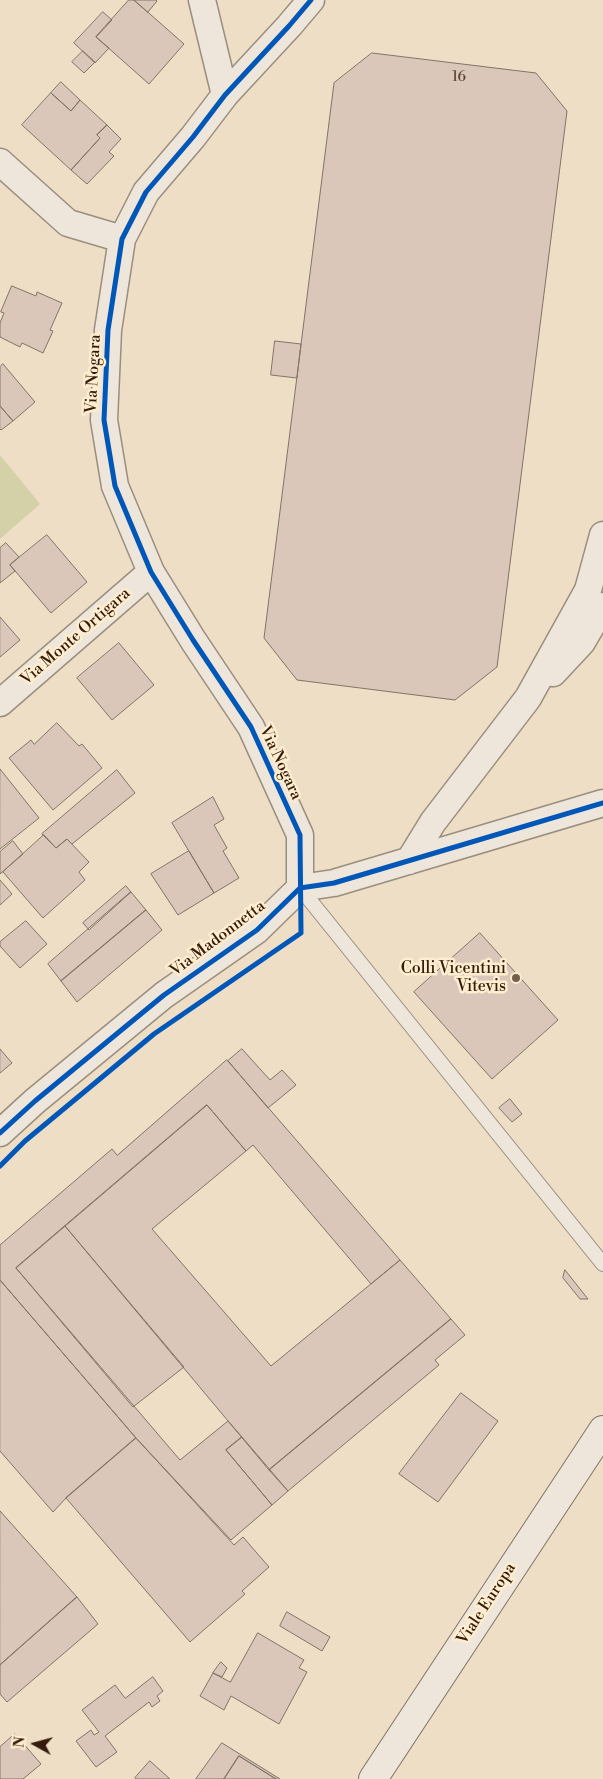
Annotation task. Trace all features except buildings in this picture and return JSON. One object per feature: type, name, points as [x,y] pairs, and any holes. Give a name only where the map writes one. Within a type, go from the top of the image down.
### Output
[{"type":"main road","name":"Viale Europa","points":[[373,1779],[603,1430]]},
{"type":"street","points":[[202,0],[225,95]]},
{"type":"street","name":"Via Nogara","points":[[300,888],[300,836],[251,727],[193,640],[151,572],[115,486],[104,420],[108,330],[122,239],[146,192],[193,137],[225,95],[311,0]]},
{"type":"street","points":[[0,162],[68,222],[122,239]]},
{"type":"street","points":[[528,698],[588,590],[603,535]]},
{"type":"street","name":"Via Monte Ortigara","points":[[0,703],[151,572]]},
{"type":"street","points":[[409,860],[433,822],[528,698],[582,642],[603,606]]},
{"type":"street","points":[[300,888],[334,883],[603,803]]},
{"type":"street","name":"Via Madonnetta","points":[[0,1133],[35,1101],[164,996],[257,930],[300,888]]},
{"type":"lane","points":[[300,888],[603,1264]]},
{"type":"shaded area","points":[[0,455],[40,504],[0,539]]},
{"type":"cycle path","points":[[0,1166],[25,1141],[154,1034],[301,933],[300,835],[251,727],[193,640],[151,572],[115,486],[104,420],[108,330],[122,239],[146,192],[193,137],[225,95],[311,0]]},
{"type":"cycle path","points":[[0,1133],[35,1101],[164,995],[257,930],[300,888],[334,883],[603,803]]},
{"type":"place","name":"Colli Vicentini Vitevis","points":[[516,978]]}]
